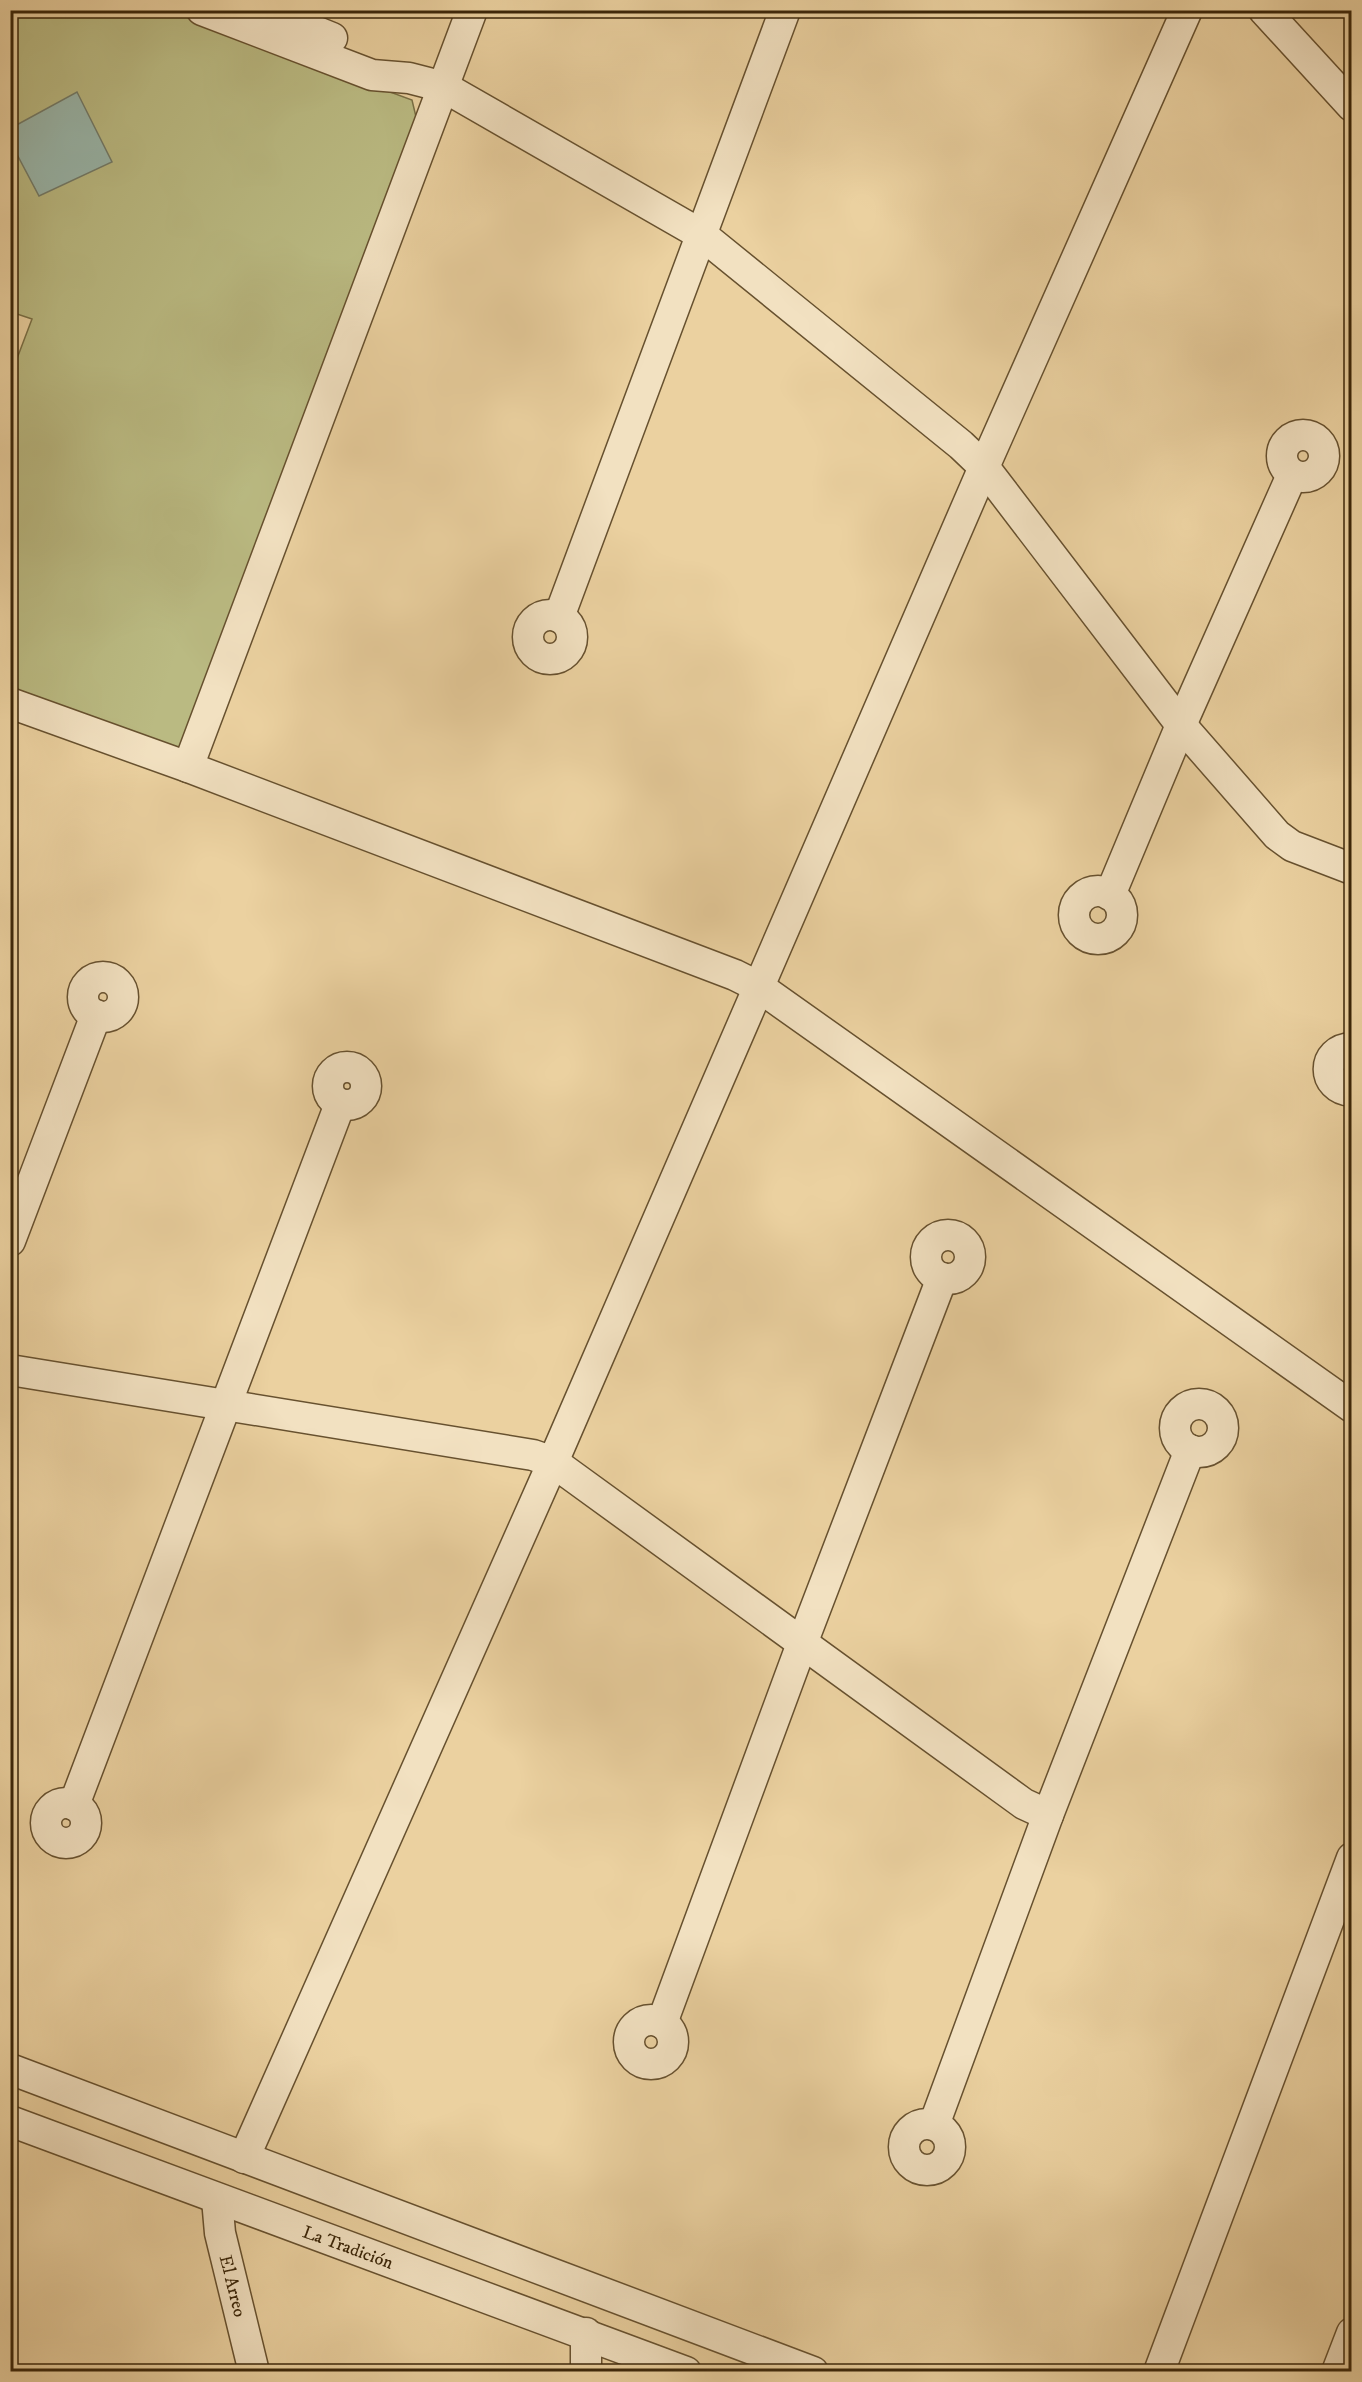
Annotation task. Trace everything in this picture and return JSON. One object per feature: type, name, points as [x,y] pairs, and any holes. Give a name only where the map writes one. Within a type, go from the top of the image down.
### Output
[{"type":"street","points":[[202,10],[372,75],[409,78],[444,87],[702,235],[984,467],[1181,725],[1276,836],[1292,846],[1352,869]]},
{"type":"street","points":[[263,10],[386,60],[409,78]]},
{"type":"street","points":[[188,768],[472,10]]},
{"type":"street","points":[[559,617],[785,10]]},
{"type":"street","points":[[244,2158],[553,1462],[984,467],[1187,10]]},
{"type":"street","points":[[1264,10],[1352,106]]},
{"type":"street","points":[[1110,895],[1181,725],[1292,475]]},
{"type":"street","points":[[10,703],[735,975],[759,987],[1352,1407]]},
{"type":"street","points":[[10,1240],[96,1015]]},
{"type":"street","points":[[1352,1048],[1337,1052],[1328,1063],[1328,1070],[1333,1084],[1338,1088],[1352,1091]]},
{"type":"street","points":[[74,1805],[340,1104]]},
{"type":"street","points":[[662,2023],[803,1641],[942,1278]]},
{"type":"street","points":[[10,1370],[533,1455],[553,1462],[803,1641],[1024,1804],[1048,1815]]},
{"type":"street","points":[[934,2125],[1048,1815],[1190,1450]]},
{"type":"street","points":[[1160,2372],[1352,1858]]},
{"type":"street","points":[[10,2069],[813,2372]]},
{"type":"street","name":"La Tradición","points":[[10,2121],[686,2372]]},
{"type":"street","name":"El Arreo","points":[[217,2199],[220,2233],[254,2372]]},
{"type":"street","points":[[586,2333],[586,2372]]},
{"type":"street","points":[[1337,2372],[1352,2333]]},
{"type":"green space","points":[[11,11],[170,11],[412,100],[417,121],[179,749],[11,688],[10,377],[32,319],[11,312]]},
{"type":"shaded area","points":[[77,92],[112,162],[39,196],[11,143],[11,128]]}]
